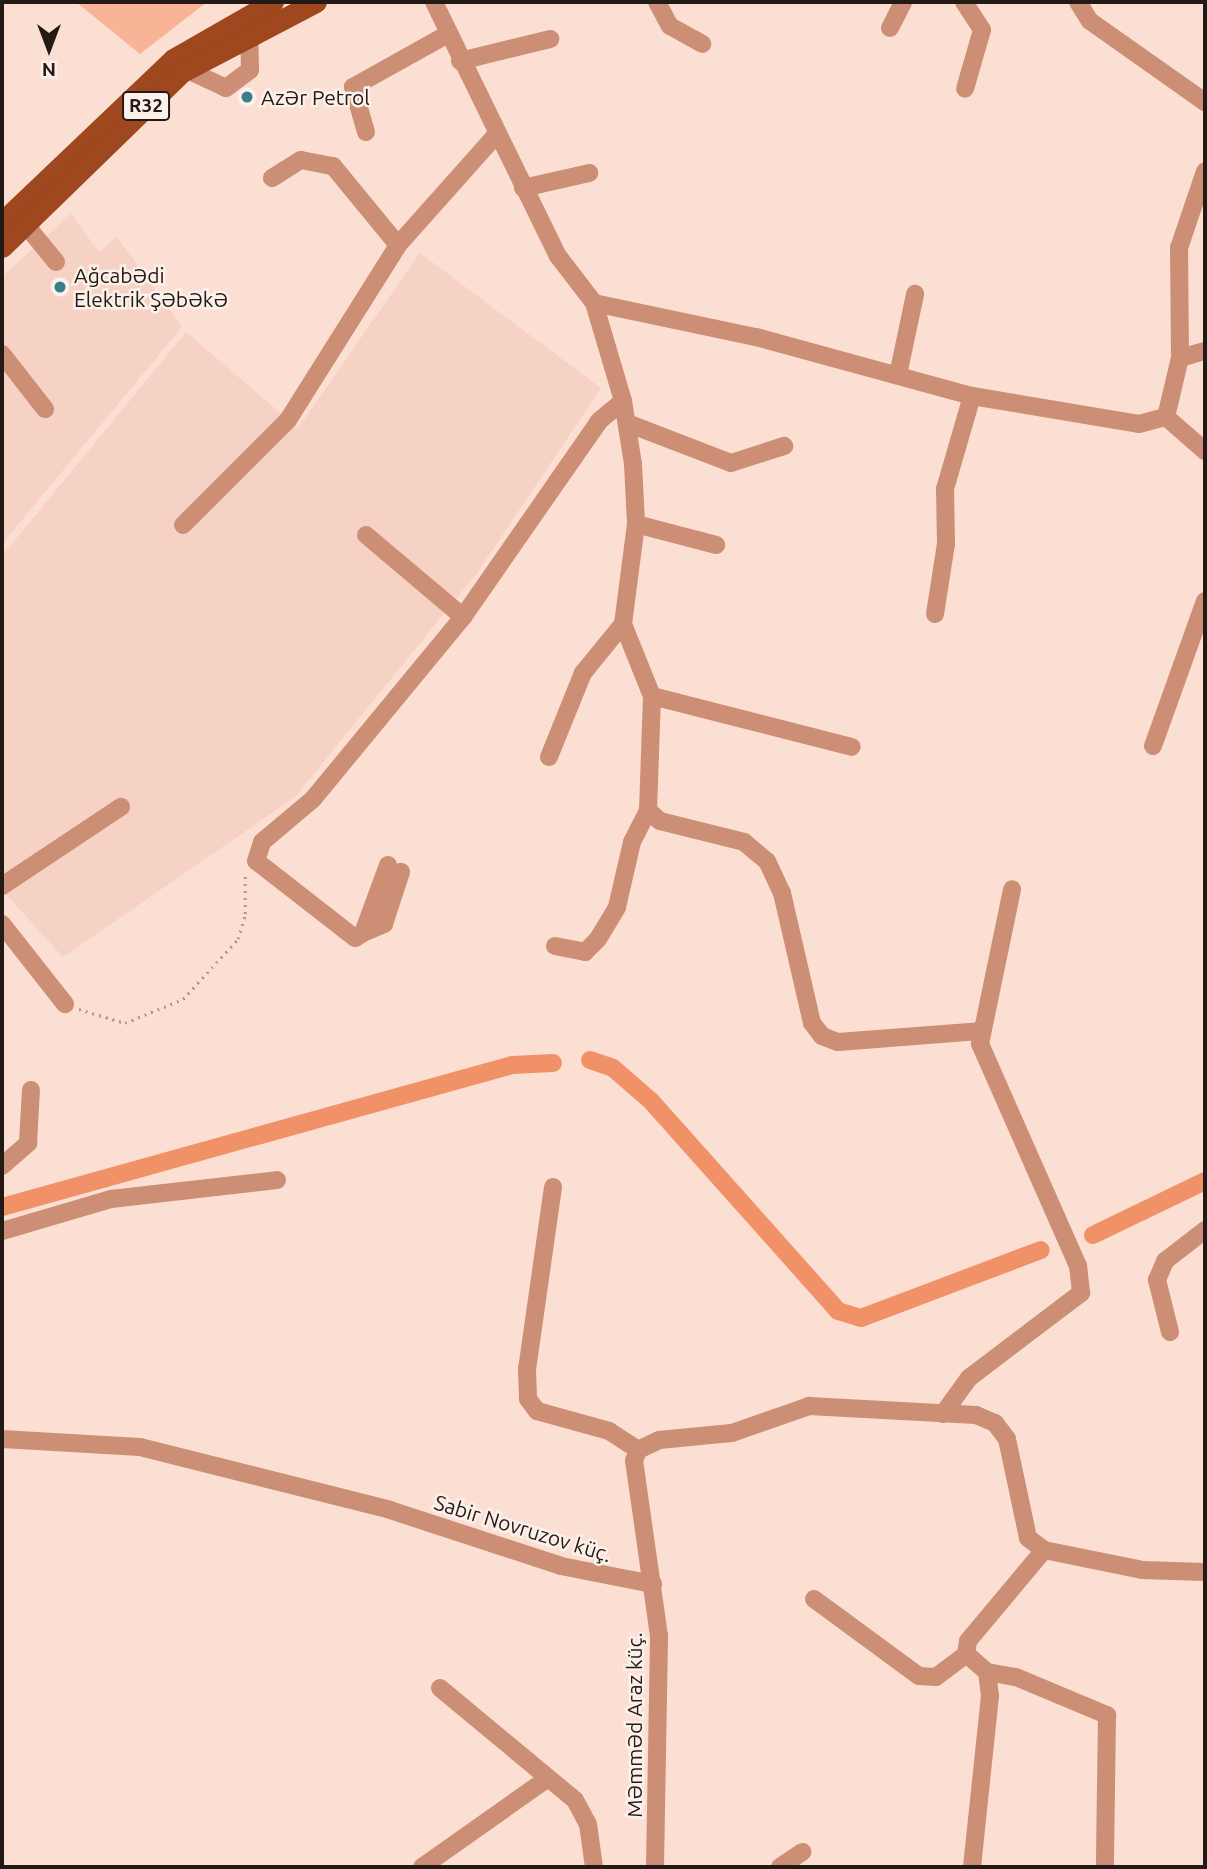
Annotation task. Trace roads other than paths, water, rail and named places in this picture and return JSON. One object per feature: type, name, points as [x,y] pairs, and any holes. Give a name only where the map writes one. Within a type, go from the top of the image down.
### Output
[{"type":"main road","name":"R32","points":[[2,222],[178,65],[248,23],[273,2]]},
{"type":"main road","name":"R32","points":[[248,23],[316,2]]},
{"type":"main road","name":"R32","points":[[2,247],[178,65]]},
{"type":"street","points":[[434,2],[495,136],[558,256],[594,303],[628,423],[636,524],[623,624],[652,696],[648,810],[632,842],[617,907],[598,939],[585,952],[555,946]]},
{"type":"street","points":[[657,2],[670,26],[702,44]]},
{"type":"street","points":[[890,28],[903,2]]},
{"type":"street","points":[[964,2],[982,30],[965,89]]},
{"type":"street","points":[[1078,2],[1090,21],[1205,102]]},
{"type":"street","points":[[178,65],[226,88],[250,70],[248,23]]},
{"type":"street","points":[[366,132],[353,87],[448,34]]},
{"type":"street","points":[[460,61],[550,39]]},
{"type":"street","points":[[183,525],[288,420],[398,245],[495,136]]},
{"type":"street","points":[[272,178],[300,160],[333,166],[398,245]]},
{"type":"street","points":[[1166,416],[1180,358],[1179,248],[1205,171]]},
{"type":"street","points":[[523,188],[589,173]]},
{"type":"street","points":[[25,224],[56,262]]},
{"type":"street","points":[[898,375],[915,294]]},
{"type":"street","points":[[594,303],[898,375],[972,396],[1139,424],[1166,416]]},
{"type":"street","points":[[1180,358],[1205,351]]},
{"type":"street","points":[[2,354],[45,409]]},
{"type":"street","points":[[935,614],[946,544],[945,489],[972,396]]},
{"type":"street","points":[[394,869],[363,933],[345,937],[256,862],[262,842],[313,799],[463,617],[599,421],[623,401]]},
{"type":"street","points":[[1166,416],[1205,451]]},
{"type":"street","points":[[628,423],[731,463],[784,446]]},
{"type":"street","points":[[636,524],[716,545]]},
{"type":"street","points":[[366,535],[463,617]]},
{"type":"street","points":[[1153,746],[1205,601]]},
{"type":"street","points":[[549,757],[583,673],[623,624]]},
{"type":"street","points":[[652,696],[852,747]]},
{"type":"street","points":[[2,886],[121,807]]},
{"type":"street","points":[[648,810],[660,821],[744,842],[767,861],[782,893],[812,1023],[822,1036],[838,1042],[980,1031]]},
{"type":"street","points":[[943,1414],[969,1378],[1081,1293],[1078,1266],[985,1063],[980,1031],[1012,889]]},
{"type":"street","points":[[2,924],[65,1004]]},
{"type":"street","points":[[2,1166],[27,1143],[31,1090]]},
{"type":"street","points":[[2,1231],[111,1199],[277,1180]]},
{"type":"street","points":[[553,1186],[527,1368],[528,1399],[537,1411],[609,1431],[638,1450]]},
{"type":"street","points":[[1170,1332],[1157,1280],[1165,1261],[1205,1230]]},
{"type":"street","points":[[653,1584],[634,1461],[638,1450],[659,1440],[732,1433],[809,1406],[976,1415],[1001,1431],[1028,1538],[1044,1550],[1142,1570],[1205,1572]]},
{"type":"street","name":"Sabir Novruzov küç.","points":[[2,1439],[140,1447],[390,1510],[561,1566],[653,1584]]},
{"type":"street","points":[[814,1599],[919,1676],[936,1678],[966,1654],[968,1642],[1044,1550]]},
{"type":"street","name":"Məmməd Araz küç.","points":[[653,1584],[659,1636],[656,1867]]},
{"type":"street","points":[[966,1654],[987,1672],[1016,1677],[1107,1715],[1105,1867]]},
{"type":"street","points":[[972,1867],[987,1672]]},
{"type":"street","points":[[440,1688],[575,1801],[588,1824],[594,1867]]},
{"type":"street","points":[[422,1867],[548,1778]]},
{"type":"street","points":[[780,1867],[802,1852]]},
{"type":"waterway","points":[[590,1060],[613,1068],[651,1101],[838,1311],[861,1318],[1041,1250]]},
{"type":"waterway","points":[[2,1207],[512,1065],[553,1063]]},
{"type":"waterway","points":[[1093,1235],[1205,1181]]},
{"type":"place","name":"Azər Petrol","points":[[247,97]]},
{"type":"place","name":"Ağcabədi Elektrik Şəbəkə","points":[[60,287]]}]
